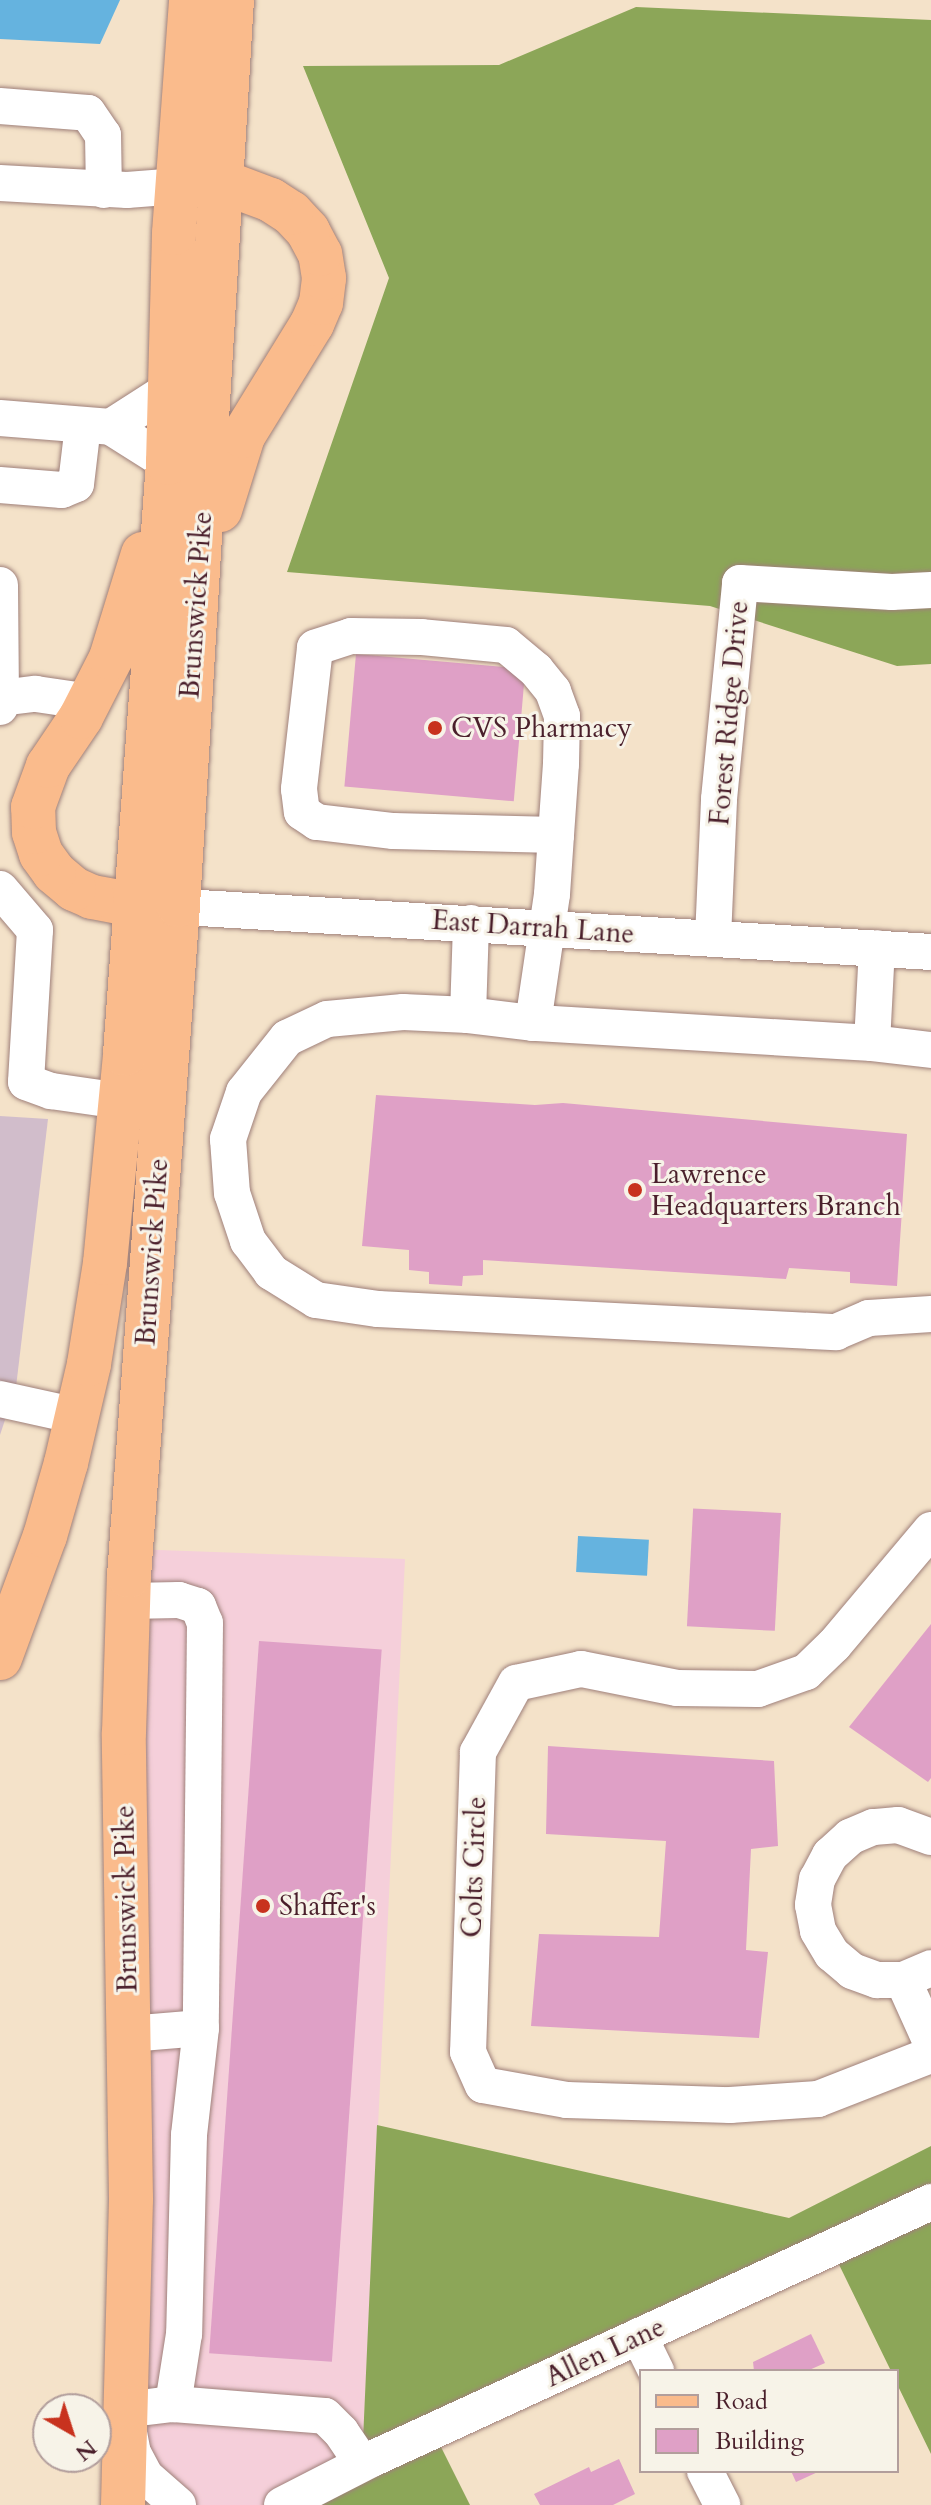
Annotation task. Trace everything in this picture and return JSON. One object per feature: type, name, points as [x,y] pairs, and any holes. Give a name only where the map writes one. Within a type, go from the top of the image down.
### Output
[{"type":"main road","points":[[178,187],[191,0]]},
{"type":"main road","name":"Brunswick Pike","points":[[123,2505],[127,2418],[129,2034],[124,1764],[128,1601],[178,905],[232,0]]},
{"type":"main road","points":[[194,634],[227,479],[243,436],[312,324],[321,303],[324,278],[320,254],[308,231],[291,213],[271,200],[223,182]]},
{"type":"main road","name":"Brunswick Pike","points":[[0,1658],[45,1536],[77,1416],[105,1263],[168,463],[178,187]]},
{"type":"main road","points":[[135,905],[96,899],[74,889],[54,872],[41,854],[34,832],[33,807],[38,787],[90,702],[111,658],[168,463]]},
{"type":"street","points":[[0,106],[88,113],[103,135],[115,190],[174,233]]},
{"type":"street","points":[[0,183],[115,190],[223,182]]},
{"type":"street","points":[[0,485],[62,490],[76,484],[97,426],[170,389]]},
{"type":"street","points":[[0,418],[97,426],[168,463]]},
{"type":"street","name":"Forest Ridge Drive","points":[[713,938],[719,799],[740,583],[892,592],[931,590]]},
{"type":"street","points":[[0,585],[0,707]]},
{"type":"street","points":[[533,1023],[556,835],[562,716],[553,691],[536,670],[506,645],[422,637],[351,636],[315,648],[299,789],[302,812],[317,822],[393,831],[556,835]]},
{"type":"street","points":[[1,698],[36,694],[90,702]]},
{"type":"street","points":[[0,889],[35,930],[13,1081],[51,1091],[120,1101]]},
{"type":"street","name":"East Darrah Lane","points":[[135,905],[178,905],[931,952]]},
{"type":"street","points":[[468,1015],[471,923]]},
{"type":"street","points":[[872,1043],[877,948]]},
{"type":"street","points":[[931,1050],[872,1043],[533,1023],[468,1015],[403,1012],[327,1019],[287,1038],[244,1092],[228,1139],[232,1193],[248,1241],[271,1272],[316,1300],[378,1309],[836,1332],[869,1318],[931,1314]]},
{"type":"street","points":[[0,1399],[77,1416]]},
{"type":"street","name":"Colts Circle","points":[[931,1530],[834,1645],[806,1672],[758,1689],[677,1688],[581,1669],[516,1683],[478,1752],[468,2052],[483,2085],[567,2100],[730,2105],[818,2099],[931,2055]]},
{"type":"street","points":[[128,1601],[179,1600],[198,1606],[205,1623],[201,2028],[189,2135],[184,2334],[173,2404]]},
{"type":"street","points":[[931,1837],[898,1825],[873,1827],[850,1837],[830,1855],[817,1879],[813,1905],[818,1931],[832,1954],[852,1971],[877,1980],[917,1974],[931,2042]]},
{"type":"street","points":[[129,2034],[201,2028]]},
{"type":"street","name":"Allen Lane","points":[[282,2505],[362,2463],[931,2202]]},
{"type":"street","points":[[639,2336],[655,2369]]},
{"type":"street","points":[[178,2505],[145,2476],[133,2453],[127,2418],[173,2404],[325,2416],[341,2432],[362,2463]]},
{"type":"street","points":[[706,2473],[722,2505]]},
{"type":"shaded area","points":[[0,1116],[48,1119],[16,1387],[0,1435]]},
{"type":"shaded area","points":[[131,1549],[405,1559],[362,2463],[282,2505],[178,2505],[145,2476]]},
{"type":"green space","points":[[636,7],[931,20],[931,664],[897,666],[710,606],[287,572],[389,278],[303,66],[499,65]]},
{"type":"green space","points":[[377,2125],[789,2218],[931,2146],[931,2454],[899,2388],[899,2369],[890,2369],[827,2240],[430,2425],[470,2505],[315,2505],[362,2463]]},
{"type":"water","points":[[0,0],[120,0],[100,44],[0,39]]},
{"type":"water","points":[[578,1536],[649,1540],[647,1576],[576,1572]]},
{"type":"building","name":"CVS Pharmacy","points":[[356,654],[525,669],[514,801],[344,786]]},
{"type":"building","name":"Lawrence Headquarters Branch","points":[[376,1095],[535,1105],[563,1103],[907,1134],[897,1286],[850,1283],[850,1272],[789,1268],[786,1279],[483,1260],[483,1275],[463,1276],[462,1286],[429,1284],[429,1272],[409,1270],[409,1250],[362,1246]]},
{"type":"building","points":[[693,1508],[781,1513],[775,1631],[687,1626]]},
{"type":"building","points":[[931,1624],[931,1778],[928,1782],[849,1727]]},
{"type":"building","points":[[259,1641],[382,1650],[332,2362],[209,2353]]},
{"type":"building","points":[[548,1746],[774,1761],[778,1846],[751,1849],[746,1950],[768,1952],[759,2038],[531,2026],[539,1934],[659,1937],[666,1841],[546,1834]]},
{"type":"building","points":[[811,2334],[825,2363],[812,2369],[754,2369],[753,2362]]},
{"type":"building","points":[[619,2459],[635,2494],[613,2505],[540,2505],[534,2494],[589,2467],[591,2472]]},
{"type":"building","points":[[792,2473],[816,2473],[796,2482]]},
{"type":"place","name":"CVS Pharmacy","points":[[435,728]]},
{"type":"place","name":"Lawrence Headquarters Branch","points":[[635,1190]]},
{"type":"place","name":"Shaffer's","points":[[263,1906]]}]
